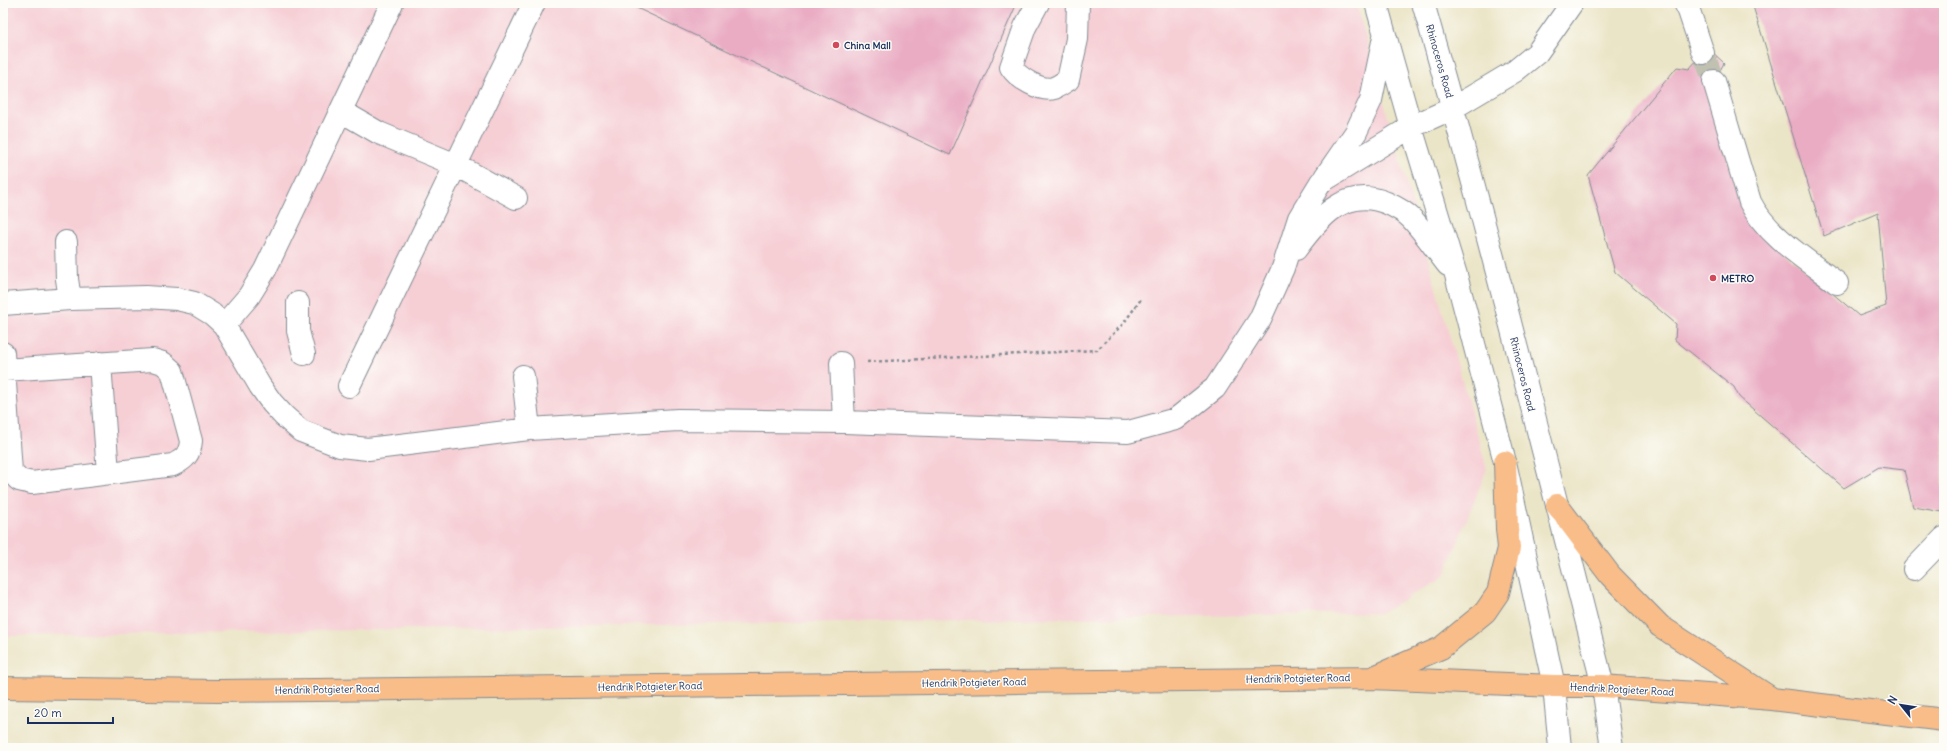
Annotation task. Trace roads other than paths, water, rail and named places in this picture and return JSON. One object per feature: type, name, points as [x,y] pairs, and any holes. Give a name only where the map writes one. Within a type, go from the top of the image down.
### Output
[{"type":"main road","points":[[1371,678],[1441,648],[1485,612],[1498,593],[1509,548],[1505,462]]},
{"type":"main road","points":[[1557,505],[1610,575],[1660,626],[1772,699]]},
{"type":"main road","name":"Hendrik Potgieter Road","points":[[3,688],[218,691],[1371,678],[1554,686],[1603,686],[1772,699],[1944,720]]},
{"type":"street","points":[[224,325],[249,296],[265,270],[392,3]]},
{"type":"street","points":[[349,386],[534,3]]},
{"type":"street","points":[[1038,3],[1025,27],[1011,67],[1016,74],[1032,85],[1053,88],[1068,80],[1076,39],[1078,3]]},
{"type":"street","points":[[1376,3],[1411,127],[1456,275],[1505,462],[1554,686],[1560,748]]},
{"type":"street","name":"Rhinoceros Road","points":[[1423,3],[1454,108],[1603,686],[1612,748]]},
{"type":"street","points":[[1321,182],[1411,127],[1454,108],[1515,71],[1537,53],[1572,3]]},
{"type":"street","points":[[1685,3],[1703,53]]},
{"type":"street","points":[[3,304],[70,299],[146,297],[177,299],[194,303],[212,314],[224,325],[272,403],[301,431],[340,446],[368,449],[529,429],[678,420],[844,422],[1128,432],[1176,419],[1215,388],[1260,319],[1283,268],[1299,218],[1321,182],[1356,132],[1371,100],[1385,34]]},
{"type":"street","points":[[1714,81],[1750,202],[1758,217],[1770,230],[1837,283]]},
{"type":"street","points":[[341,111],[379,133],[456,165],[516,198]]},
{"type":"street","points":[[1283,268],[1313,226],[1327,213],[1356,197],[1370,197],[1398,208],[1412,219],[1456,275]]},
{"type":"street","points":[[66,242],[67,279],[70,299]]},
{"type":"street","points":[[298,303],[298,331],[304,354]]},
{"type":"street","points":[[153,360],[164,363],[172,371],[191,441],[190,450],[183,460],[174,465],[32,483],[19,480],[11,472],[4,362],[100,363],[153,360]]},
{"type":"street","points":[[100,363],[108,473]]},
{"type":"street","points":[[841,363],[844,422]]},
{"type":"street","points":[[523,376],[529,429]]},
{"type":"street","points":[[1914,569],[1944,538]]},
{"type":"tunnel","points":[[1703,53],[1714,81]]},
{"type":"place","name":"China Mall","points":[[836,45]]},
{"type":"place","name":"METRO","points":[[1713,278]]}]
